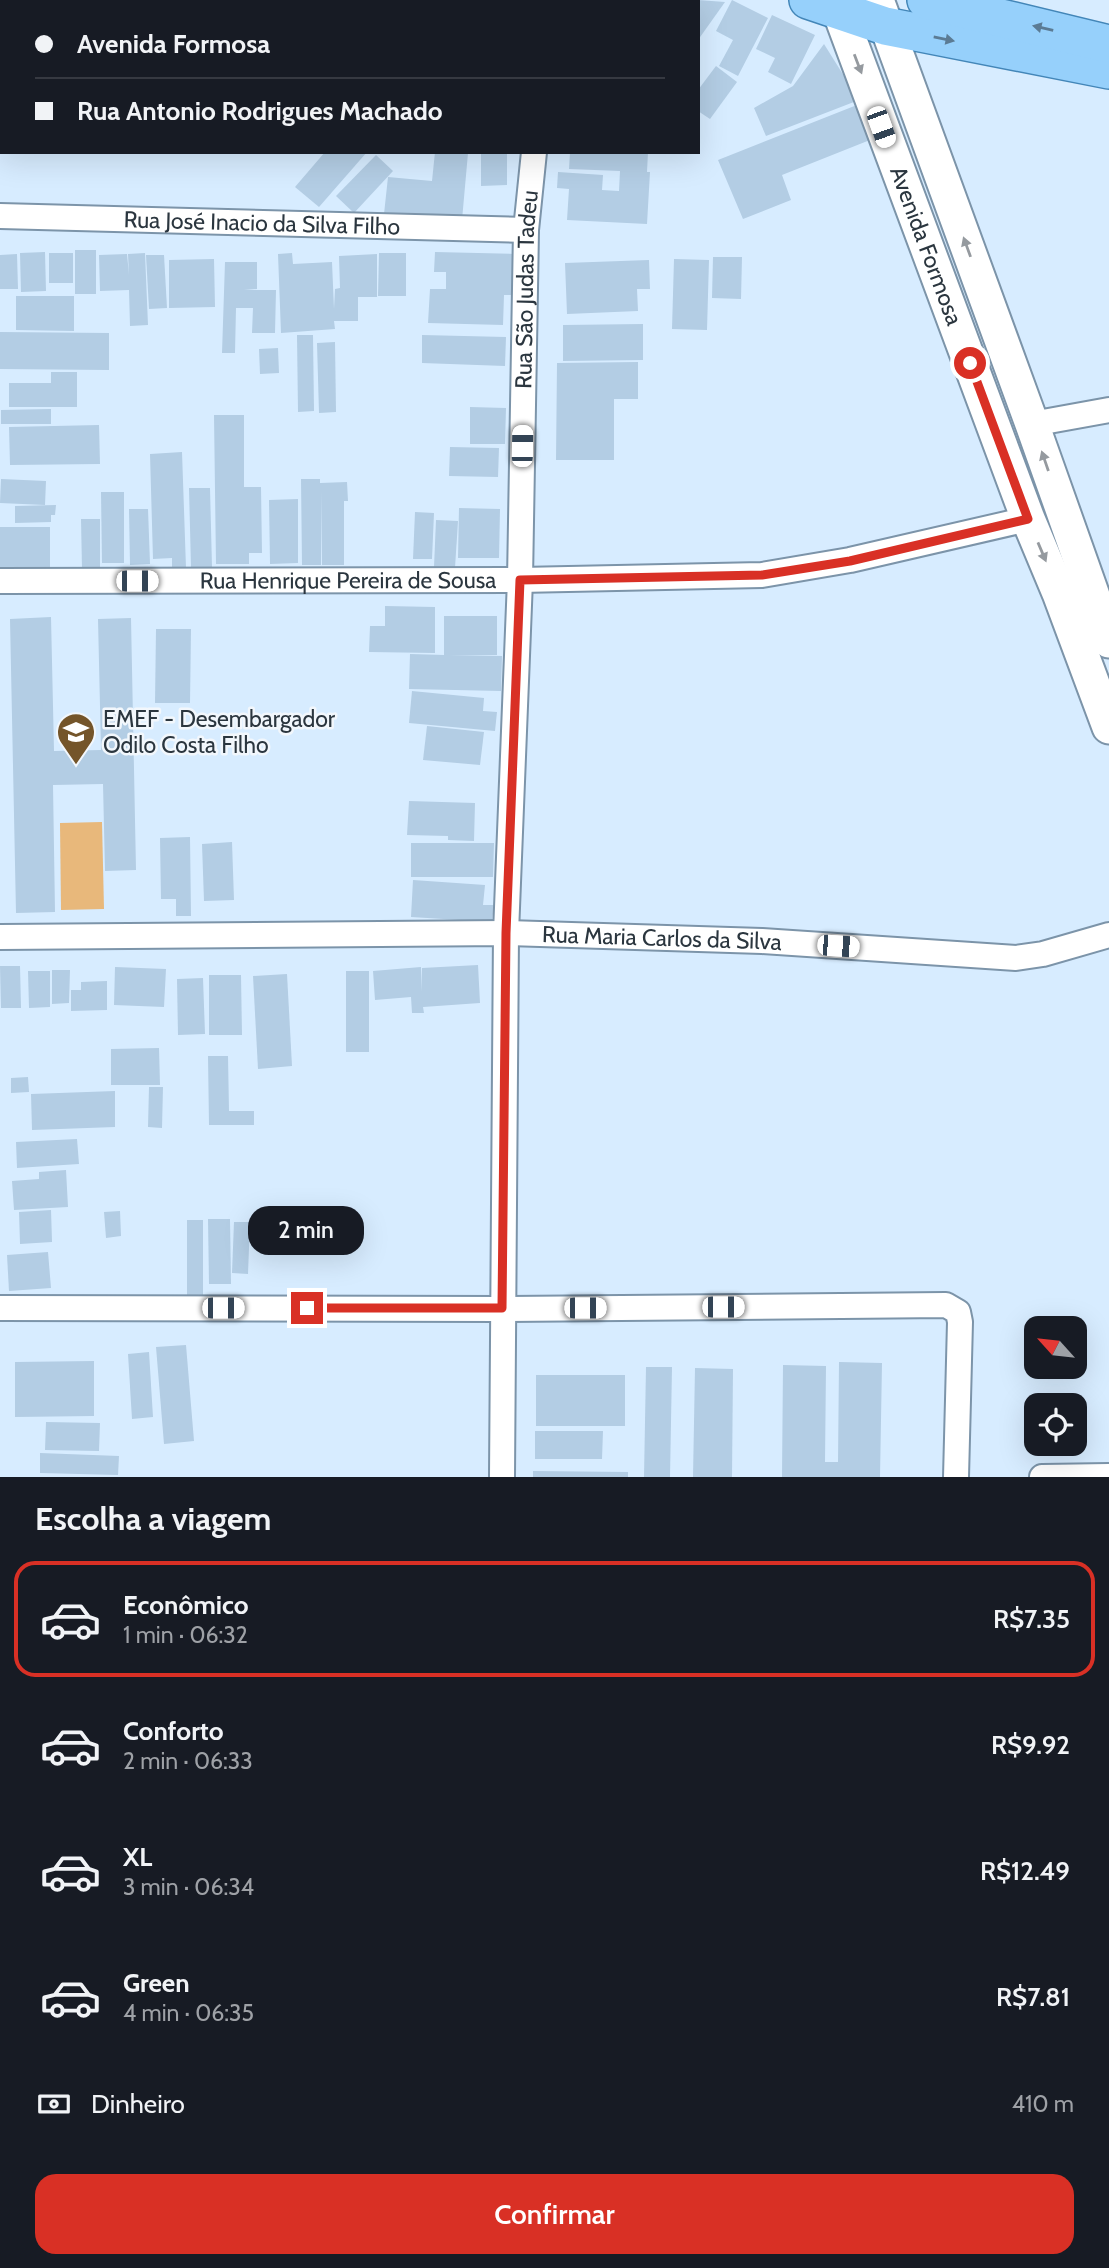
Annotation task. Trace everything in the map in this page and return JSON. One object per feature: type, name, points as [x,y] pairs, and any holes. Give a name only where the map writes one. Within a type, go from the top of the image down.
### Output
[{"type":"main road","points":[[926,0],[1109,44]]},
{"type":"main road","points":[[828,4],[881,13],[1109,70]]},
{"type":"main road","name":"Avenida Formosa","points":[[828,4],[1109,727]]},
{"type":"main road","name":"Avenida Formosa","points":[[881,13],[1109,641]]},
{"type":"street","name":"Rua São Judas Tadeu","points":[[502,1477],[506,933],[520,580],[526,230],[534,154]]},
{"type":"street","name":"Rua José Inacio da Silva Filho","points":[[0,216],[526,230]]},
{"type":"street","points":[[1032,424],[1109,410]]},
{"type":"street","name":"Rua Henrique Pereira de Sousa","points":[[0,581],[520,580],[762,575],[850,561],[1028,519]]},
{"type":"street","name":"Rua Maria Carlos da Silva","points":[[0,937],[506,933],[762,941],[1016,958],[1043,954],[1109,935]]},
{"type":"street","points":[[0,1308],[943,1305],[955,1310],[959,1314],[960,1322],[956,1477]]},
{"type":"street","points":[[1042,1477],[1109,1476]]},
{"type":"shaded area","points":[[102,822],[104,909],[61,910],[60,823]]},
{"type":"building","points":[[700,0],[725,2],[700,37]]},
{"type":"building","points":[[732,0],[768,18],[738,76],[719,66],[733,40],[716,31]]},
{"type":"building","points":[[772,15],[815,35],[791,84],[768,72],[775,58],[756,49]]},
{"type":"building","points":[[824,44],[859,100],[766,136],[754,108],[793,86]]},
{"type":"building","points":[[716,66],[737,82],[710,119],[700,112],[700,87]]},
{"type":"building","points":[[862,103],[875,138],[782,175],[791,200],[743,219],[718,160]]},
{"type":"building","points":[[323,154],[365,154],[319,207],[295,187]]},
{"type":"building","points":[[435,154],[468,154],[462,220],[384,214],[388,177],[432,181]]},
{"type":"building","points":[[481,154],[507,154],[507,185],[481,186]]},
{"type":"building","points":[[570,154],[648,154],[647,172],[650,172],[647,224],[567,220],[569,189],[557,188],[558,172],[603,175],[602,190],[619,191],[620,171],[569,169]]},
{"type":"building","points":[[376,155],[393,171],[354,213],[336,196]]},
{"type":"building","points":[[75,250],[96,250],[96,294],[75,294]]},
{"type":"building","points":[[45,252],[46,291],[21,292],[20,253]]},
{"type":"building","points":[[435,252],[519,254],[519,295],[504,295],[503,325],[428,323],[430,289],[446,289],[446,272],[434,272]]},
{"type":"building","points":[[49,253],[73,253],[73,283],[49,283]]},
{"type":"building","points":[[145,253],[148,325],[130,326],[129,290],[100,291],[99,255],[127,254],[129,275],[128,254]]},
{"type":"building","points":[[292,253],[293,264],[332,262],[334,309],[335,289],[340,288],[339,256],[377,254],[377,297],[358,297],[358,321],[334,321],[335,329],[281,333],[278,254]]},
{"type":"building","points":[[379,253],[406,253],[406,296],[378,296]]},
{"type":"building","points":[[17,254],[18,289],[0,289],[0,255]]},
{"type":"building","points":[[146,255],[164,255],[167,308],[149,309]]},
{"type":"building","points":[[713,257],[742,257],[741,299],[712,298]]},
{"type":"building","points":[[214,259],[215,307],[169,308],[169,260]]},
{"type":"building","points":[[674,259],[709,260],[707,330],[672,329]]},
{"type":"building","points":[[649,260],[650,289],[637,289],[638,311],[567,314],[565,263]]},
{"type":"building","points":[[225,262],[257,262],[257,289],[244,290],[276,290],[275,333],[252,333],[253,308],[236,308],[235,353],[222,353]]},
{"type":"building","points":[[16,296],[74,296],[74,331],[16,330]]},
{"type":"building","points":[[643,324],[643,360],[563,361],[563,325]]},
{"type":"building","points":[[0,332],[109,333],[109,370],[0,369]]},
{"type":"building","points":[[297,335],[313,335],[314,411],[298,412]]},
{"type":"building","points":[[422,335],[506,337],[505,366],[422,363]]},
{"type":"building","points":[[335,342],[336,412],[319,413],[317,343]]},
{"type":"building","points":[[278,348],[279,373],[260,374],[259,349]]},
{"type":"building","points":[[638,362],[638,399],[614,399],[614,460],[556,460],[557,363]]},
{"type":"building","points":[[51,372],[77,372],[77,407],[9,407],[9,383],[51,383]]},
{"type":"building","points":[[470,407],[506,408],[505,444],[470,444]]},
{"type":"building","points":[[51,409],[51,424],[1,424],[1,410]]},
{"type":"building","points":[[214,415],[244,415],[244,487],[261,487],[262,553],[249,553],[249,564],[216,564]]},
{"type":"building","points":[[99,425],[100,464],[10,465],[9,427]]},
{"type":"building","points":[[450,447],[499,448],[498,477],[449,476]]},
{"type":"building","points":[[182,452],[186,568],[172,569],[172,558],[153,559],[150,454]]},
{"type":"building","points":[[1,479],[46,481],[45,505],[0,503]]},
{"type":"building","points":[[301,479],[320,479],[320,483],[347,482],[348,501],[344,501],[344,565],[322,565],[321,491],[321,565],[302,565]]},
{"type":"building","points":[[189,488],[210,488],[212,567],[191,567]]},
{"type":"building","points":[[101,492],[124,492],[124,563],[102,563]]},
{"type":"building","points":[[298,499],[298,563],[270,564],[269,500]]},
{"type":"building","points":[[56,505],[51,522],[15,523],[15,506]]},
{"type":"building","points":[[459,508],[500,509],[499,558],[458,558]]},
{"type":"building","points":[[129,509],[148,509],[150,564],[130,565]]},
{"type":"building","points":[[415,512],[434,513],[432,559],[413,559]]},
{"type":"building","points":[[81,519],[100,519],[100,569],[82,569]]},
{"type":"building","points":[[436,520],[458,521],[455,568],[434,567]]},
{"type":"building","points":[[0,527],[50,527],[50,572],[15,572],[15,567],[0,567]]},
{"type":"building","points":[[385,606],[435,607],[435,653],[369,652],[370,626],[385,626]]},
{"type":"building","points":[[444,616],[497,616],[497,655],[449,655],[502,656],[501,691],[409,689],[410,654],[444,655]]},
{"type":"building","points":[[51,617],[54,751],[101,750],[98,619],[131,618],[136,870],[105,871],[103,784],[53,785],[55,912],[16,913],[10,619]]},
{"type":"building","points":[[156,629],[191,629],[190,703],[155,703]]},
{"type":"building","points":[[412,691],[484,698],[483,711],[497,712],[495,731],[409,723]]},
{"type":"building","points":[[427,726],[484,732],[480,765],[423,760]]},
{"type":"building","points":[[409,801],[475,803],[474,841],[448,840],[448,836],[407,835]]},
{"type":"building","points":[[190,837],[191,916],[176,916],[176,899],[161,899],[160,838]]},
{"type":"building","points":[[232,842],[234,900],[204,901],[202,844]]},
{"type":"building","points":[[411,843],[494,843],[493,877],[411,877]]},
{"type":"building","points":[[413,880],[485,885],[483,905],[494,905],[492,922],[411,917]]},
{"type":"building","points":[[478,965],[480,1003],[423,1007],[424,1013],[412,1013],[411,997],[375,1000],[373,971],[421,967],[422,992],[422,968]]},
{"type":"building","points":[[0,966],[20,966],[21,1008],[1,1008]]},
{"type":"building","points":[[115,967],[166,969],[164,1007],[114,1005]]},
{"type":"building","points":[[52,970],[70,970],[69,1003],[52,1004]]},
{"type":"building","points":[[28,971],[50,971],[50,1007],[29,1008]]},
{"type":"building","points":[[346,971],[369,971],[369,1052],[346,1052]]},
{"type":"building","points":[[287,974],[292,1066],[258,1069],[253,976]]},
{"type":"building","points":[[209,975],[241,975],[242,1035],[209,1035]]},
{"type":"building","points":[[203,978],[205,1034],[178,1035],[177,979]]},
{"type":"building","points":[[107,981],[107,1010],[71,1011],[71,990],[81,990],[81,982]]},
{"type":"building","points":[[159,1048],[160,1085],[111,1085],[111,1049]]},
{"type":"building","points":[[208,1056],[228,1056],[229,1111],[254,1111],[254,1125],[209,1125]]},
{"type":"building","points":[[28,1077],[29,1092],[11,1093],[11,1078]]},
{"type":"building","points":[[149,1087],[163,1087],[162,1128],[148,1127]]},
{"type":"building","points":[[115,1091],[115,1127],[32,1130],[31,1094]]},
{"type":"building","points":[[77,1139],[79,1164],[17,1168],[16,1142]]},
{"type":"building","points":[[66,1170],[68,1207],[14,1210],[12,1181],[39,1179],[39,1172]]},
{"type":"building","points":[[51,1210],[52,1242],[20,1244],[19,1212]]},
{"type":"building","points":[[120,1211],[121,1236],[106,1238],[104,1212]]},
{"type":"building","points":[[208,1219],[230,1219],[231,1284],[209,1284]]},
{"type":"building","points":[[187,1220],[203,1220],[203,1298],[187,1299]]},
{"type":"building","points":[[234,1222],[250,1222],[248,1274],[232,1273]]},
{"type":"building","points":[[48,1252],[51,1288],[9,1291],[7,1255]]},
{"type":"building","points":[[186,1345],[194,1441],[164,1444],[156,1347]]},
{"type":"building","points":[[149,1352],[153,1417],[132,1419],[128,1354]]},
{"type":"building","points":[[94,1361],[94,1416],[15,1417],[15,1362]]},
{"type":"building","points":[[839,1362],[882,1363],[880,1477],[782,1477],[783,1365],[826,1366],[825,1462],[838,1462]]},
{"type":"building","points":[[646,1367],[672,1367],[670,1477],[644,1477]]},
{"type":"building","points":[[695,1368],[733,1369],[732,1477],[693,1477]]},
{"type":"building","points":[[536,1375],[625,1375],[625,1426],[536,1426]]},
{"type":"building","points":[[46,1422],[100,1423],[99,1451],[45,1450]]},
{"type":"building","points":[[535,1431],[603,1431],[602,1459],[535,1459]]},
{"type":"building","points":[[40,1453],[119,1456],[118,1475],[40,1473]]},
{"type":"building","points":[[533,1471],[628,1472],[628,1477],[533,1477]]},
{"type":"place","name":"EMEF - Desembargador Odilo Costa Filho","points":[[76,766]]},
{"type":"route","points":[[307,1308],[502,1308],[506,933],[520,580],[762,575],[850,561],[1028,519],[970,363]]}]
